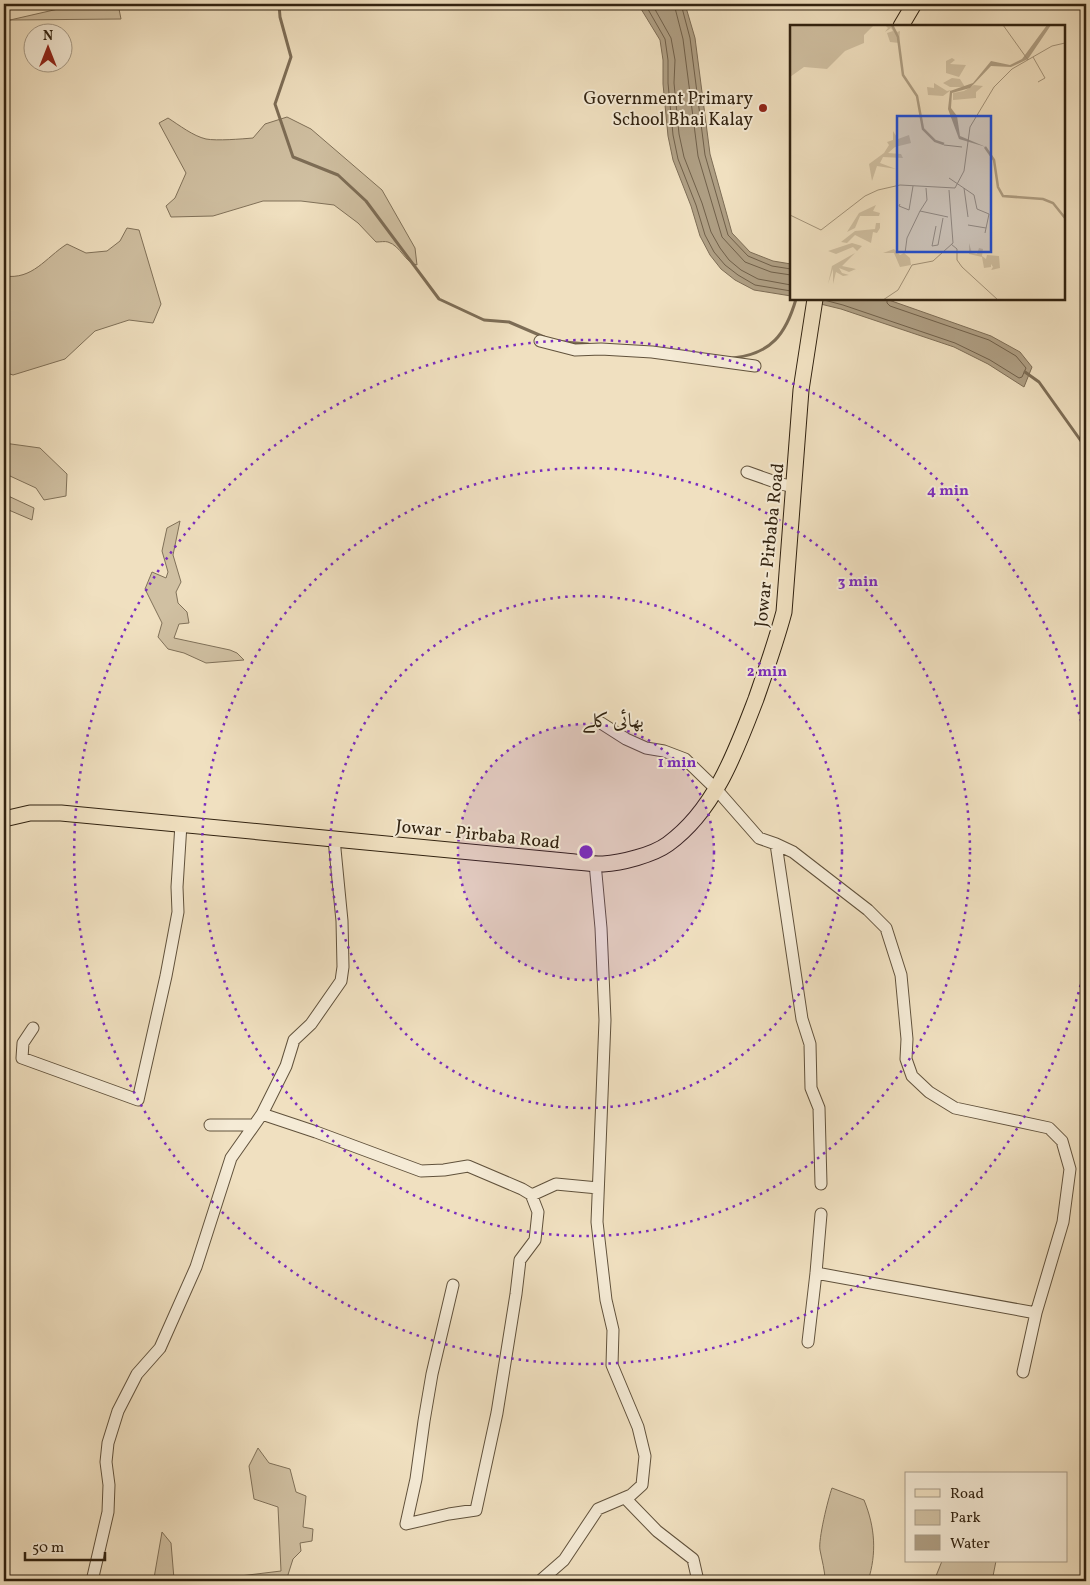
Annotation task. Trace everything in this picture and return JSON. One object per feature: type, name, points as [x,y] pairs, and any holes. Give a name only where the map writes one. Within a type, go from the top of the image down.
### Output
[{"type":"main road","points":[[902,25],[914,4]]},
{"type":"main road","name":"Jowar - Pirbaba Road","points":[[4,819],[30,813],[61,813],[604,864],[640,856],[667,845],[693,821],[716,789],[743,733],[776,644],[784,612],[801,390],[815,300]]},
{"type":"street","points":[[540,341],[575,350],[601,349],[652,352],[755,366]]},
{"type":"street","points":[[747,472],[780,484],[795,486]]},
{"type":"street","points":[[601,723],[626,739],[646,748],[664,751],[685,759],[716,789],[759,838],[793,852],[868,910],[886,928],[901,975],[907,1039],[906,1059],[912,1076],[929,1092],[955,1108],[1049,1128],[1062,1141],[1070,1169],[1063,1222],[1036,1313],[1022,1372]]},
{"type":"street","points":[[33,1028],[23,1043],[22,1058],[138,1100],[166,976],[178,912],[177,887],[181,824]]},
{"type":"street","points":[[92,1581],[108,1512],[109,1485],[106,1462],[108,1443],[118,1411],[137,1374],[160,1348],[196,1267],[231,1158],[262,1114],[286,1066],[294,1040],[311,1024],[341,981],[343,967],[342,921],[334,839]]},
{"type":"street","points":[[776,844],[802,1019],[810,1044],[811,1088],[819,1108],[821,1184]]},
{"type":"street","points":[[540,1581],[564,1560],[598,1509],[625,1498],[642,1485],[645,1456],[638,1427],[612,1365],[613,1330],[606,1300],[597,1222],[605,1020],[601,928],[595,863]]},
{"type":"street","points":[[262,1114],[316,1132],[421,1172],[468,1166],[522,1189],[531,1195],[538,1212],[535,1240],[520,1260],[497,1413],[476,1510],[406,1524],[416,1480],[432,1374],[453,1286]]},
{"type":"street","points":[[210,1126],[254,1124]]},
{"type":"street","points":[[531,1195],[556,1184],[598,1188]]},
{"type":"street","points":[[808,1342],[816,1273],[820,1214]]},
{"type":"street","points":[[816,1273],[1036,1313]]},
{"type":"street","points":[[625,1498],[657,1532],[692,1559],[698,1581]]},
{"type":"green space","points":[[80,4],[118,4],[121,19],[10,20]]},
{"type":"green space","points":[[287,117],[311,129],[382,190],[415,248],[417,265],[409,261],[392,244],[376,242],[358,223],[334,205],[301,201],[263,201],[213,216],[171,217],[166,206],[175,198],[186,173],[159,123],[168,118],[201,138],[229,140],[253,138],[265,124]]},
{"type":"green space","points":[[127,228],[139,230],[161,304],[153,323],[129,320],[95,331],[65,359],[13,375],[4,372],[4,276],[23,275],[31,271],[67,244],[86,253],[107,251],[120,241]]},
{"type":"green space","points":[[4,443],[40,448],[67,474],[66,496],[44,500],[36,488],[10,476],[4,476]]},
{"type":"green space","points":[[4,494],[34,508],[32,520],[4,508]]},
{"type":"green space","points":[[180,521],[173,555],[181,582],[176,592],[178,603],[187,612],[189,623],[179,624],[174,638],[230,650],[237,653],[244,660],[206,663],[184,653],[168,649],[158,637],[162,623],[145,589],[152,572],[166,578],[168,572],[162,551],[167,528]]},
{"type":"green space","points":[[258,1448],[269,1463],[290,1469],[296,1492],[306,1496],[303,1527],[313,1529],[312,1541],[300,1543],[301,1551],[293,1559],[286,1581],[199,1581],[281,1571],[278,1507],[254,1499],[249,1466]]},
{"type":"green space","points":[[832,1488],[864,1500],[868,1510],[874,1550],[868,1581],[825,1581],[820,1538]]},
{"type":"green space","points":[[162,1532],[171,1543],[174,1579],[187,1581],[159,1581],[154,1578]]},
{"type":"green space","points":[[942,1562],[996,1562],[992,1581],[934,1581]]},
{"type":"water","points":[[638,4],[685,4],[695,38],[710,154],[732,233],[750,252],[773,261],[790,264],[790,296],[754,290],[735,280],[721,269],[710,255],[700,236],[691,206],[673,160],[668,136],[660,40]]},
{"type":"water","points":[[804,300],[889,300],[991,336],[1020,352],[1032,367],[1024,387],[988,364],[954,347],[841,309]]},
{"type":"waterway","points":[[279,4],[280,17],[291,57],[275,104],[293,157],[338,175],[366,201],[439,299],[484,320],[509,322],[544,337]]},
{"type":"waterway","points":[[733,358],[757,352],[775,340],[782,332],[796,300]]},
{"type":"waterway","points":[[564,342],[588,344]]},
{"type":"waterway","points":[[1025,372],[1039,382],[1086,448]]},
{"type":"place","name":"Government Primary School Bhai Kalay","points":[[763,108]]},
{"type":"district","name":"بھائی كلے","points":[[613,720]]}]
